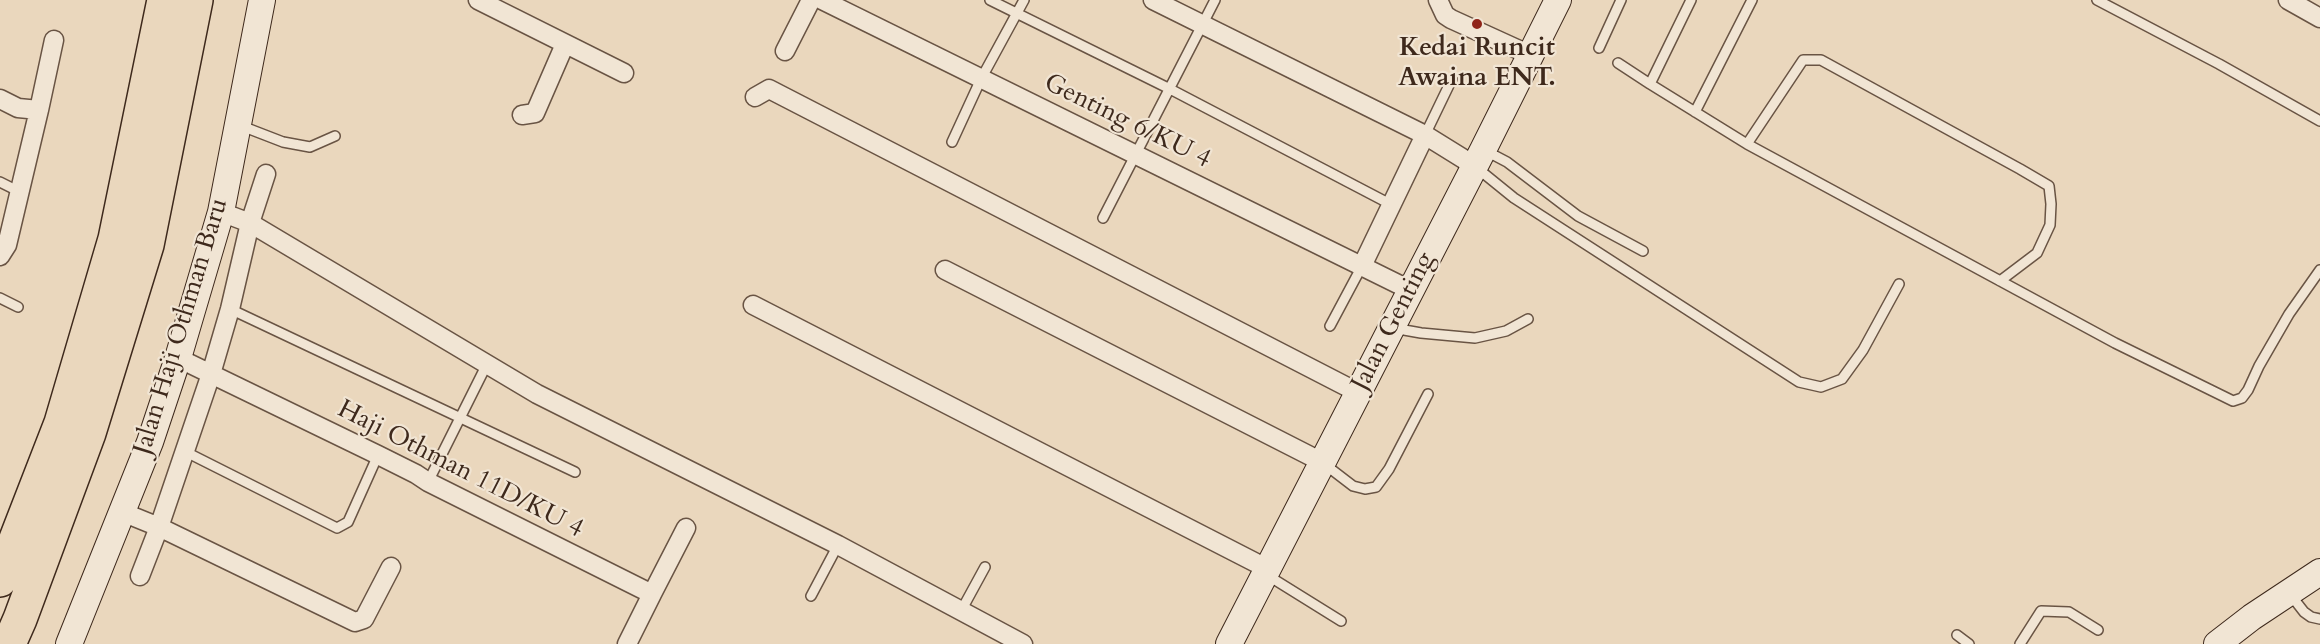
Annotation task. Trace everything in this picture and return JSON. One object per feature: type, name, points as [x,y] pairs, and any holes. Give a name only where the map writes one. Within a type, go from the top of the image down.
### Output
[{"type":"highway","points":[[0,580],[61,423],[115,239],[164,0]]},
{"type":"highway","points":[[9,644],[89,433],[147,245],[196,0]]},
{"type":"street","name":"Jalan Haji Othman Baru","points":[[69,644],[150,442],[178,358],[221,212],[262,0]]},
{"type":"street","points":[[478,0],[624,73]]},
{"type":"street","points":[[785,51],[811,0]]},
{"type":"street","name":"Genting 6/KU 4","points":[[822,0],[1410,290]]},
{"type":"street","points":[[1154,0],[1425,135],[1479,158]]},
{"type":"street","points":[[1438,0],[1445,15],[1451,19],[1530,55]]},
{"type":"street","name":"Jalan Genting","points":[[1229,644],[1558,0]]},
{"type":"street","points":[[2288,0],[2320,18]]},
{"type":"street","points":[[0,256],[7,245],[54,40]]},
{"type":"street","points":[[522,115],[535,113],[565,44]]},
{"type":"street","points":[[755,97],[770,89],[1358,392]]},
{"type":"street","points":[[0,99],[18,108],[39,110]]},
{"type":"street","points":[[1362,266],[1425,135]]},
{"type":"street","points":[[140,576],[211,374],[230,309],[250,223],[266,174]]},
{"type":"street","points":[[221,212],[250,223],[537,394],[838,545],[1023,644]]},
{"type":"street","points":[[945,270],[1322,462]]},
{"type":"street","points":[[753,305],[1266,571]]},
{"type":"street","name":"Haji Othman 11D/KU 4","points":[[178,358],[378,455],[652,594]]},
{"type":"street","points":[[122,512],[159,527],[355,622],[364,620],[391,567]]},
{"type":"street","points":[[627,644],[686,528]]},
{"type":"street","points":[[2217,644],[2320,572]]},
{"type":"lane","points":[[990,0],[1170,89],[1392,205]]},
{"type":"lane","points":[[952,142],[981,79],[1024,0]]},
{"type":"lane","points":[[1103,218],[1215,0]]},
{"type":"lane","points":[[1599,48],[1621,0]]},
{"type":"lane","points":[[1650,84],[1691,0]]},
{"type":"lane","points":[[1695,112],[1752,0]]},
{"type":"lane","points":[[2097,0],[2320,120]]},
{"type":"lane","points":[[1747,144],[1803,60],[1821,60],[1846,73],[2049,186],[2050,225],[2037,253],[2000,281]]},
{"type":"lane","points":[[1618,63],[1747,144],[2000,281],[2023,291],[2115,343],[2233,401],[2242,398],[2248,390],[2289,314],[2320,270]]},
{"type":"lane","points":[[1425,135],[1452,80]]},
{"type":"lane","points":[[237,125],[283,142],[310,147],[335,136]]},
{"type":"lane","points":[[1479,158],[1507,162],[1578,216],[1643,251]]},
{"type":"lane","points":[[1479,158],[1514,198],[1799,382],[1821,387],[1842,379],[1863,350],[1899,284]]},
{"type":"lane","points":[[0,182],[20,192]]},
{"type":"lane","points":[[1330,326],[1362,266]]},
{"type":"lane","points":[[0,298],[18,307]]},
{"type":"lane","points":[[230,309],[575,472]]},
{"type":"lane","points":[[1390,328],[1475,338],[1506,331],[1528,320]]},
{"type":"lane","points":[[428,482],[487,364]]},
{"type":"lane","points":[[1322,462],[1353,486],[1365,489],[1376,487],[1389,469],[1428,393]]},
{"type":"lane","points":[[184,452],[337,528],[348,522],[378,455]]},
{"type":"lane","points":[[811,596],[838,545]]},
{"type":"lane","points":[[961,611],[985,567]]},
{"type":"lane","points":[[1266,571],[1341,621]]},
{"type":"lane","points":[[2289,592],[2304,612],[2320,619]]},
{"type":"lane","points":[[2020,644],[2041,610],[2069,612],[2098,630]]},
{"type":"lane","points":[[1957,635],[1969,644]]},
{"type":"place","name":"Kedai Runcit Awaina ENT.","points":[[1477,24]]}]
